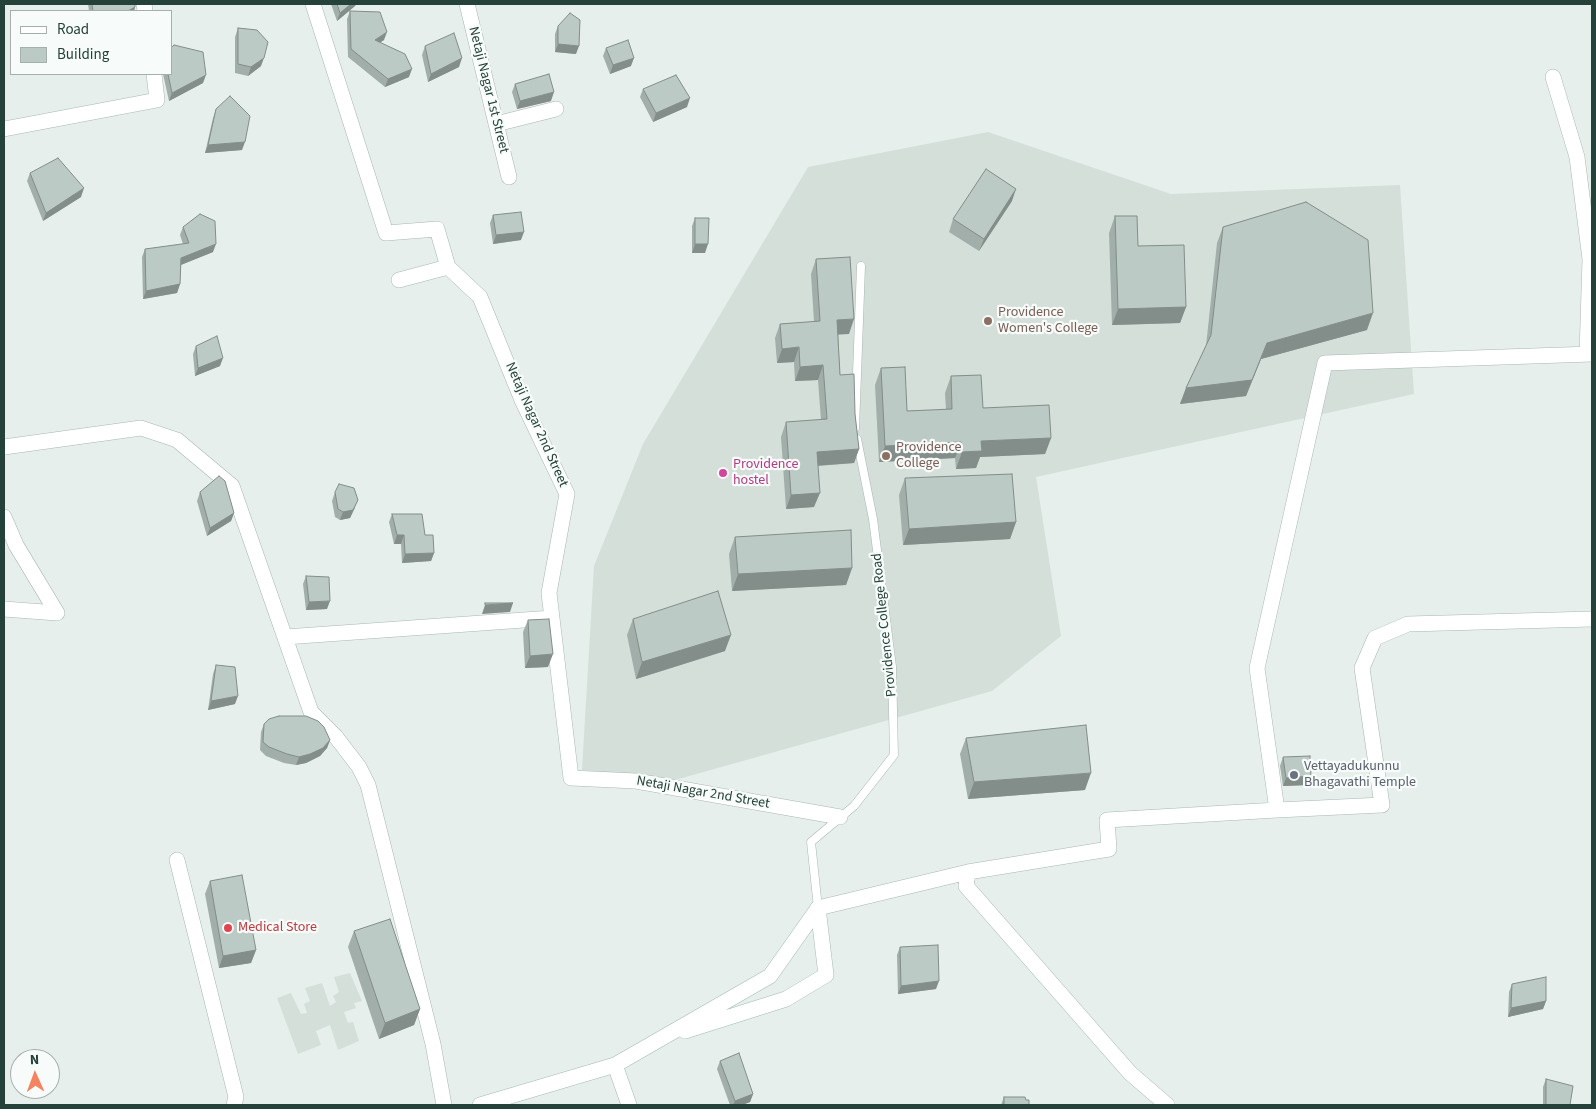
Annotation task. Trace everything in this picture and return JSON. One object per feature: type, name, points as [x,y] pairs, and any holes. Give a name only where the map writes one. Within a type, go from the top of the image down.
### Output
[{"type":"street","points":[[313,4],[386,233],[437,229],[448,267],[399,280]]},
{"type":"street","name":"Netaji Nagar 1st Street","points":[[467,4],[509,177]]},
{"type":"street","points":[[4,130],[157,100],[154,75]]},
{"type":"street","points":[[1278,810],[1257,668],[1325,363],[1590,354],[1590,259],[1577,157],[1553,77]]},
{"type":"street","points":[[496,124],[556,109]]},
{"type":"street","name":"Netaji Nagar 2nd Street","points":[[448,267],[480,297],[522,400],[567,494],[549,593],[571,778],[636,780],[840,818]]},
{"type":"street","points":[[4,447],[141,428],[178,440],[232,486],[311,712],[336,737],[359,767],[368,785],[433,1044],[444,1105]]},
{"type":"street","points":[[4,517],[16,544],[57,613],[4,609]]},
{"type":"street","points":[[285,637],[552,618]]},
{"type":"street","points":[[818,908],[968,872],[1109,849],[1107,820],[1382,805],[1362,668],[1375,638],[1408,624],[1592,619]]},
{"type":"street","points":[[177,860],[236,1097],[234,1105]]},
{"type":"street","points":[[968,872],[966,886],[1130,1073],[1167,1105]]},
{"type":"street","name":"Providence College Road","points":[[662,1038],[786,999],[826,975],[818,908]]},
{"type":"street","name":"Providence College Road","points":[[480,1105],[615,1065],[770,976],[818,908]]},
{"type":"street","points":[[615,1065],[629,1105]]},
{"type":"lane","name":"Providence College Road","points":[[818,908],[812,842],[854,806],[894,755],[892,667],[873,519],[855,428],[861,266]]},
{"type":"shaded area","name":"Providence College","points":[[988,132],[1171,194],[1400,185],[1414,394],[1036,477],[1061,636],[992,691],[675,780],[582,770],[594,566],[643,444],[808,167]]},
{"type":"shaded area","points":[[350,973],[362,1001],[354,1003],[356,1008],[344,1012],[348,1023],[353,1022],[359,1041],[338,1050],[330,1025],[316,1031],[321,1045],[298,1054],[277,998],[291,993],[301,1014],[307,1013],[304,1004],[310,1001],[305,988],[322,983],[330,1006],[336,1002],[333,996],[339,992],[334,977]]},
{"type":"building","points":[[92,4],[135,4],[135,7],[130,10],[93,10]]},
{"type":"building","points":[[337,4],[351,4],[340,13]]},
{"type":"building","points":[[350,11],[380,12],[387,32],[375,40],[405,54],[412,69],[388,79],[351,49]]},
{"type":"building","points":[[570,13],[580,20],[579,46],[558,44],[558,26]]},
{"type":"building","points":[[238,28],[257,30],[268,42],[264,58],[251,67],[238,64]]},
{"type":"building","points":[[454,33],[462,58],[431,74],[425,46]]},
{"type":"building","points":[[628,40],[634,58],[613,65],[606,48]]},
{"type":"building","points":[[174,45],[203,52],[206,75],[172,93],[168,75],[172,75],[172,47]]},
{"type":"building","points":[[549,74],[554,92],[520,101],[515,84]]},
{"type":"building","points":[[676,75],[690,98],[656,113],[643,89]]},
{"type":"building","points":[[230,96],[250,116],[245,142],[208,145],[216,109]]},
{"type":"building","points":[[58,158],[84,188],[46,213],[30,173]]},
{"type":"building","points":[[986,169],[1016,189],[984,239],[953,219]]},
{"type":"building","points":[[1306,202],[1368,240],[1373,313],[1267,343],[1252,380],[1186,388],[1211,335],[1223,227]]},
{"type":"building","points":[[521,212],[524,232],[496,235],[493,215]]},
{"type":"building","points":[[200,214],[215,221],[216,244],[181,258],[180,284],[146,291],[145,249],[189,243],[183,227]]},
{"type":"building","points":[[1115,216],[1137,216],[1138,246],[1184,245],[1186,307],[1118,309]]},
{"type":"building","points":[[695,218],[709,218],[708,244],[695,244]]},
{"type":"building","points":[[850,257],[854,319],[837,320],[840,375],[854,374],[855,414],[859,449],[817,452],[820,493],[791,495],[786,422],[827,419],[823,365],[800,367],[799,347],[782,349],[780,324],[820,321],[816,259]]},
{"type":"building","points":[[217,336],[223,358],[198,368],[196,346]]},
{"type":"building","points":[[905,367],[907,411],[952,409],[951,376],[981,375],[983,408],[1049,405],[1051,438],[981,441],[982,451],[962,452],[961,442],[885,446],[881,368]]},
{"type":"building","points":[[1012,474],[1016,522],[909,529],[905,478]]},
{"type":"building","points":[[219,476],[225,481],[234,513],[210,528],[200,492]]},
{"type":"building","points":[[339,484],[354,488],[358,500],[353,510],[343,512],[338,509],[335,492]]},
{"type":"building","points":[[392,514],[422,514],[425,535],[433,535],[434,553],[405,554],[404,535],[397,535]]},
{"type":"building","points":[[851,530],[852,568],[738,574],[735,537]]},
{"type":"building","points":[[306,576],[329,577],[330,601],[309,602]]},
{"type":"building","points":[[718,591],[731,635],[642,662],[633,619]]},
{"type":"building","points":[[485,603],[513,603],[485,605]]},
{"type":"building","points":[[549,619],[553,654],[530,656],[528,620]]},
{"type":"building","points":[[216,665],[235,667],[238,696],[211,701]]},
{"type":"building","points":[[279,716],[306,716],[318,721],[324,727],[330,740],[323,748],[299,757],[269,747],[263,742],[264,724],[269,719]]},
{"type":"building","points":[[1086,725],[1091,773],[974,782],[966,738]]},
{"type":"building","points":[[1310,756],[1311,776],[1286,778],[1283,757]]},
{"type":"building","name":"Medical Store","points":[[242,875],[256,950],[223,956],[210,881]]},
{"type":"building","points":[[390,919],[420,1009],[385,1023],[354,931]]},
{"type":"building","points":[[938,945],[939,981],[901,986],[900,947]]},
{"type":"building","points":[[1546,977],[1546,1001],[1511,1008],[1512,984]]},
{"type":"building","points":[[739,1053],[753,1094],[735,1101],[720,1061]]},
{"type":"building","points":[[1546,1079],[1573,1086],[1570,1105],[1546,1105]]},
{"type":"building","points":[[1004,1097],[1025,1097],[1026,1100],[1029,1100],[1029,1105],[1004,1105]]},
{"type":"place","name":"Providence Women's College","points":[[988,321]]},
{"type":"place","name":"Providence College","points":[[886,456]]},
{"type":"place","name":"Providence hostel","points":[[723,473]]},
{"type":"place","name":"Vettayadukunnu Bhagavathi Temple","points":[[1294,775]]},
{"type":"place","name":"Medical Store","points":[[228,928]]}]
